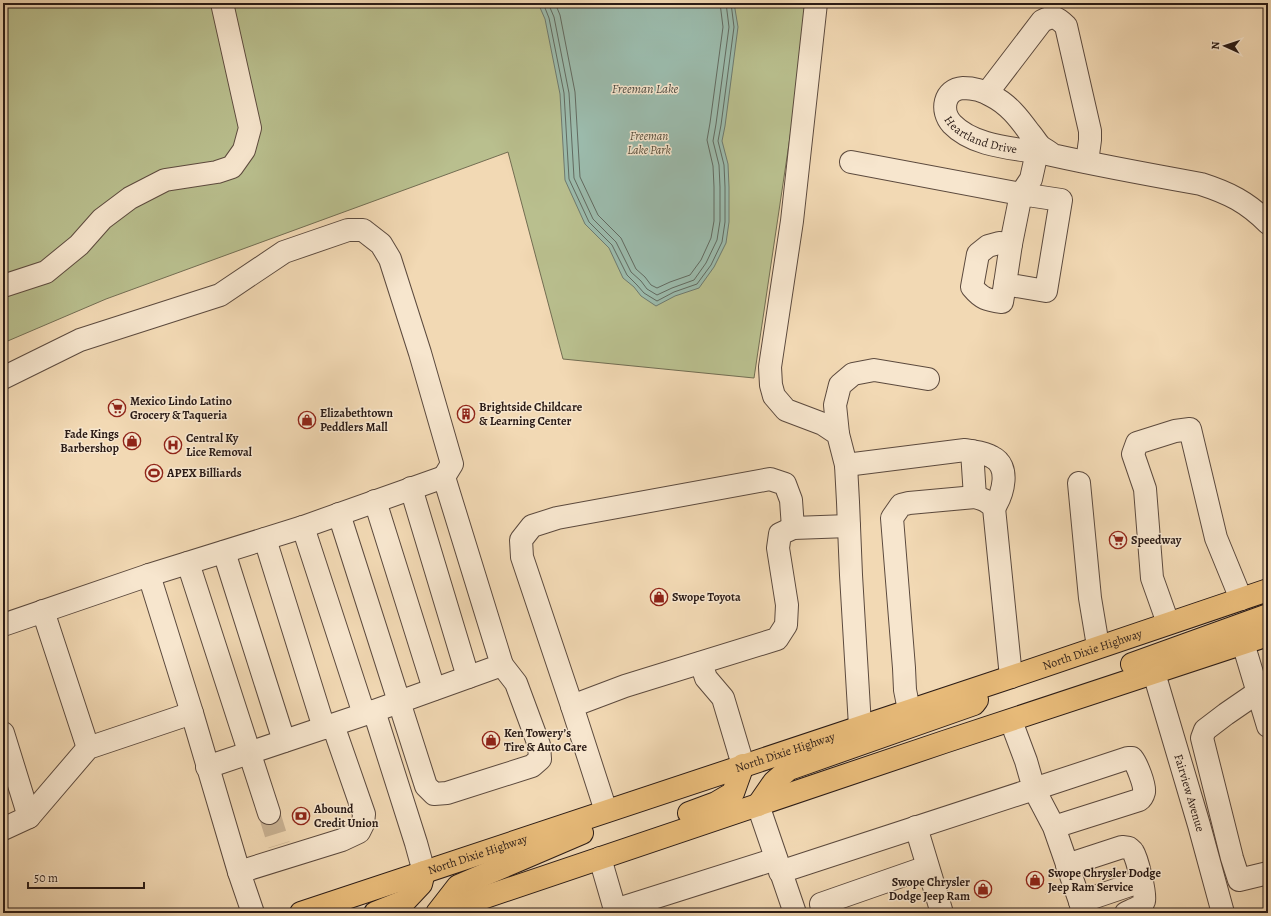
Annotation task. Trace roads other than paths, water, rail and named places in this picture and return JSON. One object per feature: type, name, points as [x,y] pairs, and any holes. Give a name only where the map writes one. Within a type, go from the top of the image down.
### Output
[{"type":"main road","name":"North Dixie Highway","points":[[301,913],[1268,590]]},
{"type":"main road","points":[[944,742],[957,729],[1268,615]]},
{"type":"main road","points":[[437,913],[944,742],[1268,635]]},
{"type":"main road","points":[[758,805],[774,782],[789,769],[974,704],[1000,680]]},
{"type":"main road","points":[[551,875],[557,862],[568,855],[716,803],[733,793],[735,768]]},
{"type":"main road","points":[[437,913],[458,886],[581,833],[713,789],[735,768]]},
{"type":"main road","points":[[375,913],[404,901],[421,884],[424,872]]},
{"type":"street","points":[[3,286],[46,272],[79,245],[102,219],[130,198],[165,180],[217,172],[232,167],[244,150],[250,128],[222,3]]},
{"type":"street","points":[[816,3],[792,221],[770,367],[771,385],[774,396],[786,410],[823,424],[838,434]]},
{"type":"street","points":[[987,93],[1042,21],[1054,17],[1060,20],[1066,26],[1090,131],[1087,162]]},
{"type":"street","name":"Heartland Drive","points":[[1045,154],[1040,145],[1012,111],[1003,103],[987,93],[972,88],[962,88],[953,91],[947,97],[945,105],[946,114],[950,121],[956,128],[974,138],[1012,148],[1207,186],[1239,199],[1256,211],[1268,223]]},
{"type":"street","points":[[1011,244],[999,243],[988,246],[978,254],[972,287],[980,296],[989,301],[1002,302],[1021,194],[1045,154]]},
{"type":"street","points":[[850,162],[1061,200],[1046,291],[1005,284]]},
{"type":"street","points":[[3,378],[80,340],[220,295],[284,252],[348,230],[363,230],[381,244],[390,259],[420,353],[452,464],[444,477],[303,527],[149,575],[3,625]]},
{"type":"street","points":[[860,726],[846,464],[838,434],[836,405],[840,386],[853,374],[874,370],[928,379]]},
{"type":"street","points":[[1168,623],[1152,578],[1145,489],[1133,454],[1137,443],[1175,431],[1190,429],[1216,538],[1241,599]]},
{"type":"street","points":[[846,464],[965,450],[994,457],[1000,464],[1004,471],[1003,483],[1001,494],[994,508],[1000,680]]},
{"type":"street","points":[[972,451],[975,497]]},
{"type":"street","points":[[339,514],[426,786],[434,794],[447,793],[532,766],[540,758],[540,745],[516,683],[502,665],[444,477]]},
{"type":"street","points":[[606,811],[522,557],[521,540],[532,526],[557,518],[770,479],[785,484],[791,500],[793,528]]},
{"type":"street","points":[[1079,483],[1090,598],[1098,646]]},
{"type":"street","points":[[411,488],[468,677]]},
{"type":"street","points":[[909,710],[905,690],[892,518],[901,505],[909,502],[975,497],[990,503],[994,508]]},
{"type":"street","points":[[375,501],[434,689]]},
{"type":"street","points":[[572,706],[625,686],[778,639],[786,625],[787,612],[778,548],[780,534],[793,528],[849,526]]},
{"type":"street","points":[[303,527],[416,843],[424,872]]},
{"type":"street","points":[[239,872],[281,852],[342,840],[359,832],[363,824],[364,814],[328,726],[265,539]]},
{"type":"street","points":[[224,552],[284,741]]},
{"type":"street","points":[[188,563],[269,813]]},
{"type":"street","points":[[149,575],[239,872],[253,913]]},
{"type":"street","points":[[43,611],[88,748]]},
{"type":"street","points":[[1243,643],[1263,690],[1268,726]]},
{"type":"street","points":[[701,662],[706,678],[723,698],[735,768]]},
{"type":"street","points":[[207,766],[369,713],[502,665]]},
{"type":"street","name":"Fairview Avenue","points":[[1154,673],[1199,825],[1223,913]]},
{"type":"street","points":[[1263,690],[1204,730],[1202,738],[1232,858],[1239,880],[1268,873]]},
{"type":"street","points":[[3,829],[29,817],[88,748],[192,713]]},
{"type":"street","points":[[1011,721],[1026,761],[1034,789],[1054,827],[1082,908],[1142,881]]},
{"type":"street","points":[[3,733],[29,817]]},
{"type":"street","points":[[600,858],[616,912],[916,827],[1128,758],[1132,758],[1135,762],[1144,790],[1143,797],[1139,800],[1054,827]]},
{"type":"street","points":[[758,805],[795,913]]},
{"type":"street","points":[[916,827],[937,912]]},
{"type":"street","points":[[1067,864],[1122,847],[1129,848],[1134,853],[1145,896],[1144,902],[1140,906],[1126,913]]},
{"type":"street","points":[[821,904],[927,867]]},
{"type":"water","name":"Freeman Lake","points":[[538,3],[734,3],[738,27],[722,141],[728,164],[729,222],[726,243],[714,267],[699,288],[675,296],[656,306],[641,296],[634,287],[623,278],[609,248],[585,224],[565,180],[560,94],[545,19]]},
{"type":"tunnel","points":[[269,813],[279,845]]},
{"type":"place","name":"Mexico Lindo Latino Grocery & Taqueria","points":[[117,408]]},
{"type":"place","name":"Brightside Childcare & Learning Center","points":[[466,414]]},
{"type":"place","name":"Elizabethtown Peddlers Mall","points":[[307,420]]},
{"type":"place","name":"Fade Kings Barbershop","points":[[132,441]]},
{"type":"place","name":"Central Ky Lice Removal","points":[[173,445]]},
{"type":"place","name":"APEX Billiards","points":[[154,473]]},
{"type":"place","name":"Speedway","points":[[1118,540]]},
{"type":"place","name":"Swope Toyota","points":[[659,597]]},
{"type":"place","name":"Ken Towery’s Tire & Auto Care","points":[[491,740]]},
{"type":"place","name":"Abound Credit Union","points":[[301,816]]},
{"type":"place","name":"Swope Chrysler Dodge Jeep Ram Service","points":[[1035,880]]},
{"type":"place","name":"Swope Chrysler Dodge Jeep Ram","points":[[983,889]]},
{"type":"park label","name":"Freeman Lake Park","points":[[649,143]]}]
